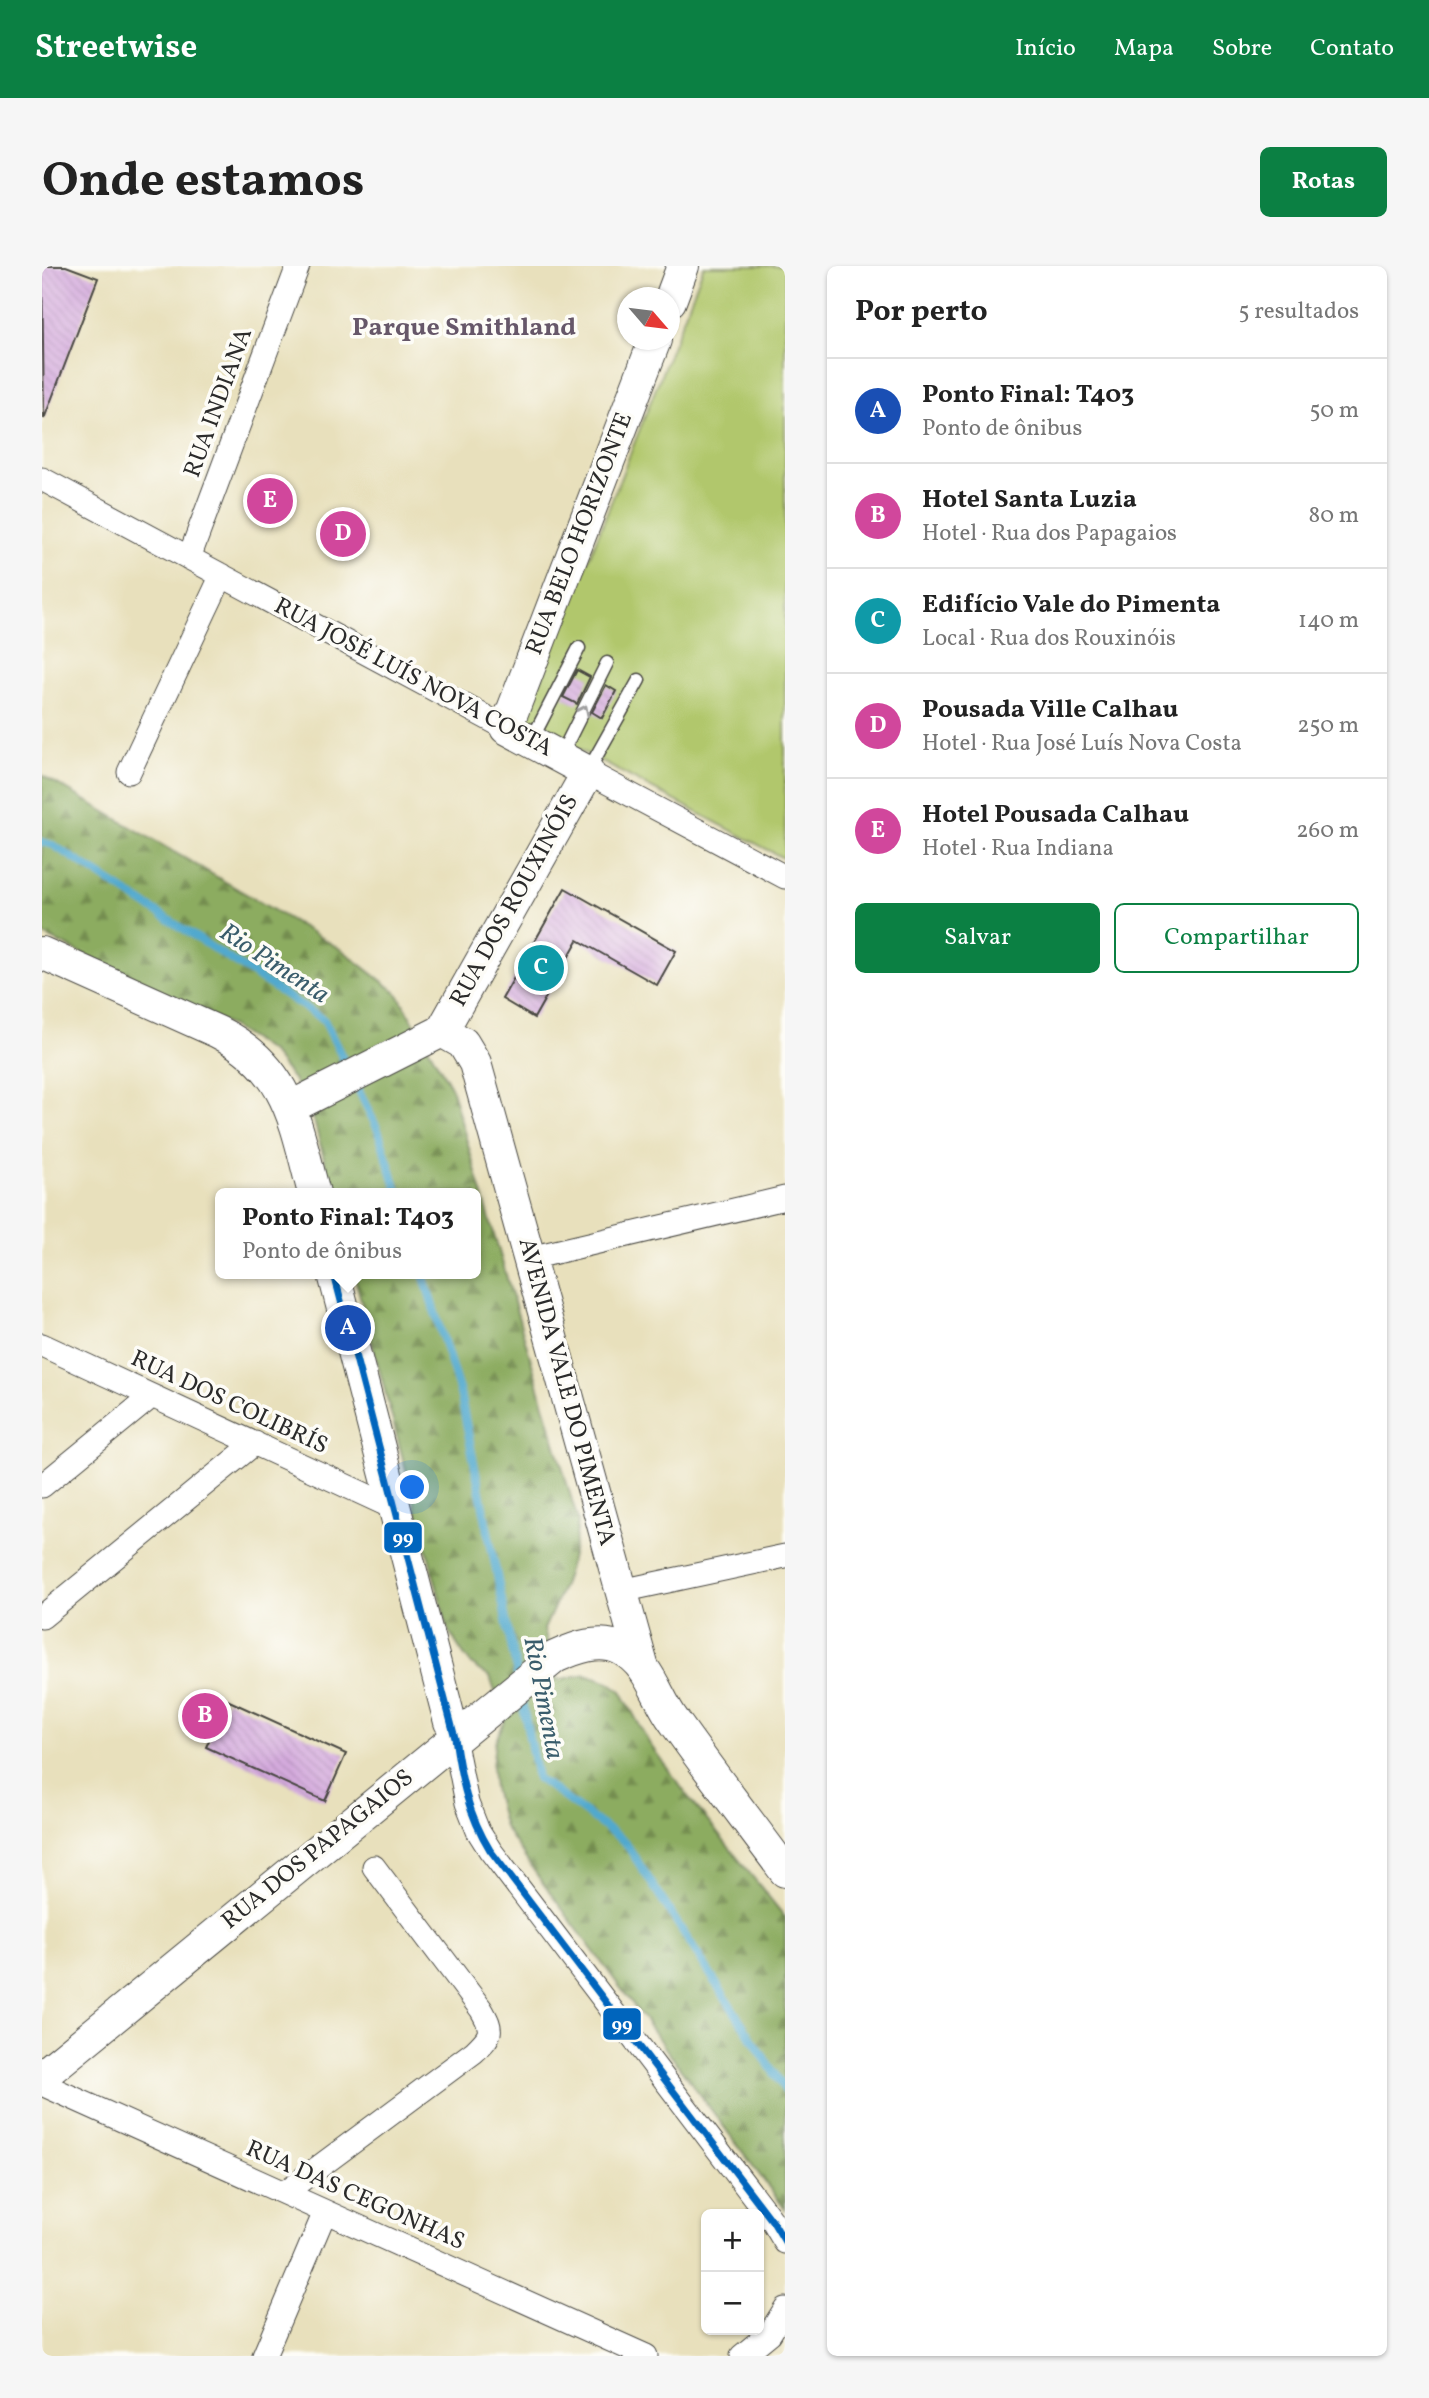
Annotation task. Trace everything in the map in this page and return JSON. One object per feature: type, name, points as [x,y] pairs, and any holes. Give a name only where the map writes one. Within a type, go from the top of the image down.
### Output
[{"type":"street","name":"RUA INDIANA","points":[[189,558],[298,266]]},
{"type":"street","points":[[675,287],[683,266]]},
{"type":"street","name":"RUA BELO HORIZONTE","points":[[518,735],[652,350]]},
{"type":"street","name":"RUA JOSÉ LUÍS NOVA COSTA","points":[[42,479],[785,877]]},
{"type":"street","points":[[129,772],[222,575]]},
{"type":"street","name":"RUA DOS ROUXINÓIS","points":[[442,1031],[588,772]]},
{"type":"street","points":[[42,953],[233,1039],[265,1065],[291,1107],[312,1188]]},
{"type":"street","points":[[291,1107],[442,1031]]},
{"type":"street","name":"AVENIDA VALE DO PIMENTA","points":[[442,1031],[463,1043],[475,1063],[621,1591],[615,1619],[604,1645]]},
{"type":"street","points":[[530,1258],[785,1198]]},
{"type":"street","points":[[335,1279],[452,1730],[467,1803],[478,1831],[773,2221],[785,2242]]},
{"type":"street","name":"RUA DOS COLIBRÍS","points":[[42,1345],[394,1508]]},
{"type":"street","points":[[42,1486],[152,1396]]},
{"type":"street","points":[[42,1617],[255,1443]]},
{"type":"street","points":[[785,1556],[621,1591],[642,1665],[671,1718],[785,1871]]},
{"type":"street","points":[[604,1645],[620,1648],[642,1665]]},
{"type":"street","name":"RUA DOS PAPAGAIOS","points":[[42,2076],[452,1730],[486,1712],[555,1657],[579,1647],[604,1645]]},
{"type":"street","points":[[284,2193],[474,2052],[490,2032],[489,2022],[481,2010],[374,1867]]},
{"type":"street","name":"RUA DAS CEGONHAS","points":[[42,2084],[646,2356]]},
{"type":"street","points":[[264,2356],[325,2212]]},
{"type":"street","points":[[742,2356],[770,2333],[785,2309]]},
{"type":"lane","points":[[518,735],[579,648]]},
{"type":"lane","points":[[560,757],[607,663]]},
{"type":"lane","points":[[588,772],[639,680]]},
{"type":"green space","points":[[704,266],[785,266],[785,859],[525,721],[671,350],[680,350],[680,327]]},
{"type":"green space","points":[[42,775],[342,950],[397,993],[451,1087],[481,1188],[332,1188],[315,1124],[293,1079],[271,1052],[229,1025],[42,934]]},
{"type":"green space","points":[[481,1190],[578,1521],[566,1577],[544,1629],[557,1680],[586,1674],[609,1682],[621,1691],[649,1743],[689,1798],[785,1917],[785,2209],[504,1827],[494,1789],[492,1767],[495,1742],[505,1721],[490,1677],[470,1662],[448,1629],[355,1279],[481,1279]]},
{"type":"building","points":[[42,266],[66,266],[98,278],[44,419]]},
{"type":"building","points":[[577,670],[590,677],[577,704],[563,697]]},
{"type":"building","points":[[606,685],[616,691],[602,718],[592,712]]},
{"type":"building","points":[[565,888],[676,951],[657,985],[578,940],[534,1018],[502,999]]},
{"type":"building","points":[[227,1700],[346,1754],[325,1801],[206,1747]]},
{"type":"waterway","name":"Rio Pimenta","points":[[42,842],[53,845],[324,1020],[348,1069]]},
{"type":"waterway","name":"Rio Pimenta","points":[[354,1081],[378,1130],[396,1188]]},
{"type":"waterway","name":"Rio Pimenta","points":[[425,1279],[460,1393],[518,1679]]},
{"type":"waterway","name":"Rio Pimenta","points":[[521,1696],[537,1778],[625,1842],[785,2090]]},
{"type":"transit line","name":"99","points":[[335,1279],[455,1738],[466,1796],[482,1837],[773,2222],[785,2242]]},
{"type":"place","name":"Hotel Pousada Calhau","points":[[270,501]]},
{"type":"place","name":"Pousada Ville Calhau","points":[[343,534]]},
{"type":"place","name":"Edifício Vale do Pimenta","points":[[541,968]]},
{"type":"place","name":"Ponto Final: T403","points":[[348,1328]]},
{"type":"place","name":"Hotel Santa Luzia","points":[[205,1716]]},
{"type":"district","name":"Parque Smithland","points":[[464,328]]}]
